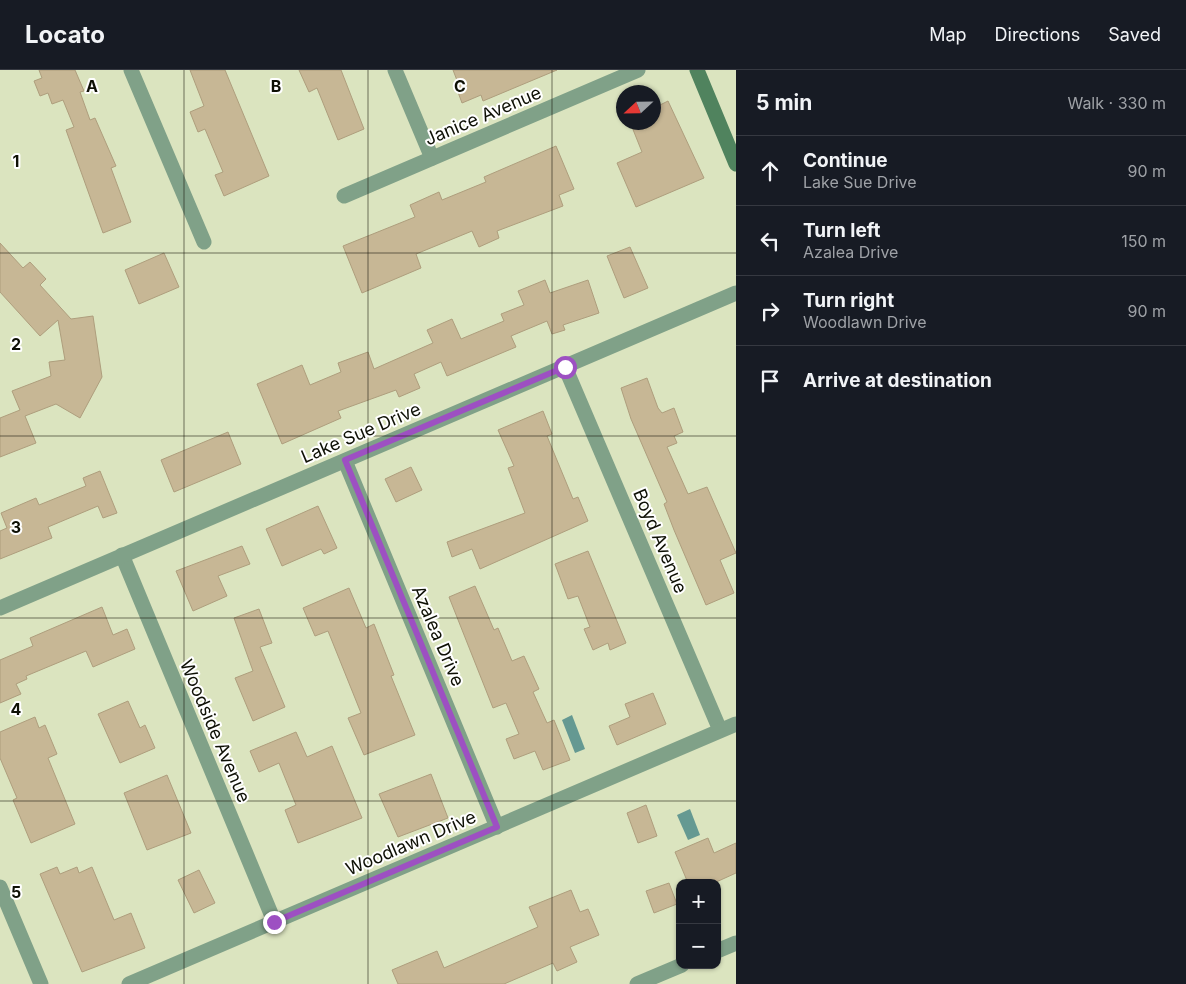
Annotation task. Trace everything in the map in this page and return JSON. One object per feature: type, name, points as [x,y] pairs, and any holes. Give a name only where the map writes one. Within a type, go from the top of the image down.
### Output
[{"type":"street","points":[[131,70],[204,242]]},
{"type":"street","points":[[395,70],[432,158]]},
{"type":"street","name":"Janice Avenue","points":[[344,196],[638,70]]},
{"type":"street","points":[[697,70],[736,164]]},
{"type":"street","name":"Lake Sue Drive","points":[[0,608],[736,293]]},
{"type":"street","name":"Boyd Avenue","points":[[565,367],[720,730]]},
{"type":"street","name":"Azalea Drive","points":[[345,460],[497,827]]},
{"type":"street","name":"Woodside Avenue","points":[[122,555],[274,922]]},
{"type":"street","name":"Woodlawn Drive","points":[[129,984],[736,724]]},
{"type":"street","points":[[0,887],[41,984]]},
{"type":"street","points":[[721,949],[736,943]]},
{"type":"street","points":[[637,984],[676,968]]},
{"type":"water","points":[[572,715],[585,749],[575,753],[562,720]]},
{"type":"water","points":[[690,809],[700,835],[688,840],[677,815]]},
{"type":"building","points":[[39,70],[75,70],[84,91],[80,92],[90,120],[95,118],[116,166],[111,168],[131,222],[103,233],[66,130],[74,127],[63,100],[52,104],[48,93],[40,96],[34,81],[42,78]]},
{"type":"building","points":[[190,70],[225,70],[269,176],[224,196],[215,175],[223,172],[205,129],[198,132],[190,112],[204,106]]},
{"type":"building","points":[[299,70],[341,70],[364,129],[338,140],[317,88],[309,92]]},
{"type":"building","points":[[453,70],[557,70],[483,101],[481,95],[462,103],[455,84],[458,83]]},
{"type":"building","points":[[668,101],[704,178],[636,207],[617,163],[642,152],[633,130],[661,130],[661,104]]},
{"type":"building","points":[[556,146],[574,189],[559,195],[563,206],[497,231],[499,238],[479,247],[472,231],[416,254],[421,268],[362,293],[343,246],[415,217],[410,205],[439,192],[442,200],[486,182],[484,177]]},
{"type":"building","points":[[0,243],[23,268],[30,262],[46,279],[40,285],[71,319],[93,316],[102,377],[80,418],[56,404],[25,416],[36,443],[0,457],[0,418],[20,410],[12,391],[51,376],[49,362],[65,360],[58,320],[40,336],[0,292]]},
{"type":"building","points":[[630,247],[648,288],[624,298],[607,256]]},
{"type":"building","points":[[164,253],[179,287],[139,304],[125,270]]},
{"type":"building","points":[[545,280],[550,293],[588,280],[599,313],[563,325],[565,330],[552,334],[547,321],[511,336],[516,347],[447,376],[441,362],[414,374],[420,388],[399,397],[396,390],[338,411],[341,418],[282,444],[257,384],[302,365],[310,385],[341,372],[338,363],[368,352],[374,369],[433,343],[427,330],[452,319],[461,339],[504,321],[501,314],[524,305],[518,291]]},
{"type":"building","points":[[647,378],[658,408],[662,413],[674,408],[683,432],[674,436],[677,443],[667,447],[688,494],[707,487],[736,553],[720,560],[734,593],[706,605],[674,530],[664,504],[667,502],[631,419],[621,388]]},
{"type":"building","points":[[543,411],[552,434],[547,436],[573,499],[578,497],[588,521],[480,569],[472,549],[452,557],[447,542],[525,513],[508,468],[514,466],[498,430]]},
{"type":"building","points":[[228,432],[241,464],[174,492],[161,460]]},
{"type":"building","points":[[411,467],[422,490],[396,502],[385,479]]},
{"type":"building","points":[[100,471],[117,513],[103,518],[98,506],[48,527],[52,538],[0,559],[0,531],[7,528],[1,513],[36,498],[39,505],[86,486],[83,478]]},
{"type":"building","points":[[318,506],[337,548],[324,554],[321,549],[282,566],[266,529]]},
{"type":"building","points":[[242,546],[250,564],[218,576],[227,596],[193,611],[176,571]]},
{"type":"building","points":[[588,551],[626,643],[610,650],[608,643],[593,650],[584,629],[590,627],[578,596],[568,599],[555,564]]},
{"type":"building","points":[[475,586],[494,630],[498,628],[512,661],[524,656],[539,689],[533,692],[547,723],[554,720],[570,760],[543,770],[535,751],[514,759],[506,739],[519,734],[506,703],[493,708],[449,597]]},
{"type":"building","points":[[349,588],[366,628],[374,624],[394,675],[391,676],[415,735],[364,755],[348,718],[361,713],[328,631],[315,636],[303,608]]},
{"type":"building","points":[[102,607],[113,635],[127,629],[135,649],[93,667],[86,651],[26,676],[27,679],[16,684],[21,694],[0,703],[0,660],[33,646],[30,638]]},
{"type":"building","points":[[259,609],[272,643],[260,647],[285,707],[253,721],[235,678],[253,671],[234,618]]},
{"type":"building","points":[[653,693],[666,724],[617,745],[609,726],[630,717],[625,704]]},
{"type":"building","points":[[128,701],[140,728],[145,725],[155,748],[120,763],[98,714]]},
{"type":"building","points":[[35,717],[39,728],[45,725],[57,754],[48,758],[75,824],[31,843],[13,800],[17,798],[0,758],[0,732]]},
{"type":"building","points":[[296,732],[307,757],[332,746],[362,818],[298,843],[285,810],[296,805],[279,763],[259,772],[250,751]]},
{"type":"building","points":[[431,774],[448,818],[398,837],[379,794]]},
{"type":"building","points":[[167,775],[191,833],[147,850],[124,793]]},
{"type":"building","points":[[646,805],[657,836],[638,843],[627,813]]},
{"type":"building","points":[[708,838],[714,853],[736,843],[736,873],[721,880],[686,879],[675,852]]},
{"type":"building","points":[[57,867],[60,874],[77,867],[79,873],[92,867],[114,920],[131,913],[145,948],[82,972],[40,874]]},
{"type":"building","points":[[199,870],[215,903],[194,913],[178,880]]},
{"type":"building","points":[[669,883],[676,904],[654,913],[646,891]]},
{"type":"building","points":[[571,890],[580,912],[588,909],[599,935],[570,947],[577,962],[557,971],[553,963],[504,984],[398,984],[392,970],[437,951],[444,968],[538,927],[529,907]]},
{"type":"route","points":[[274,922],[497,827],[345,460],[565,367]]}]
